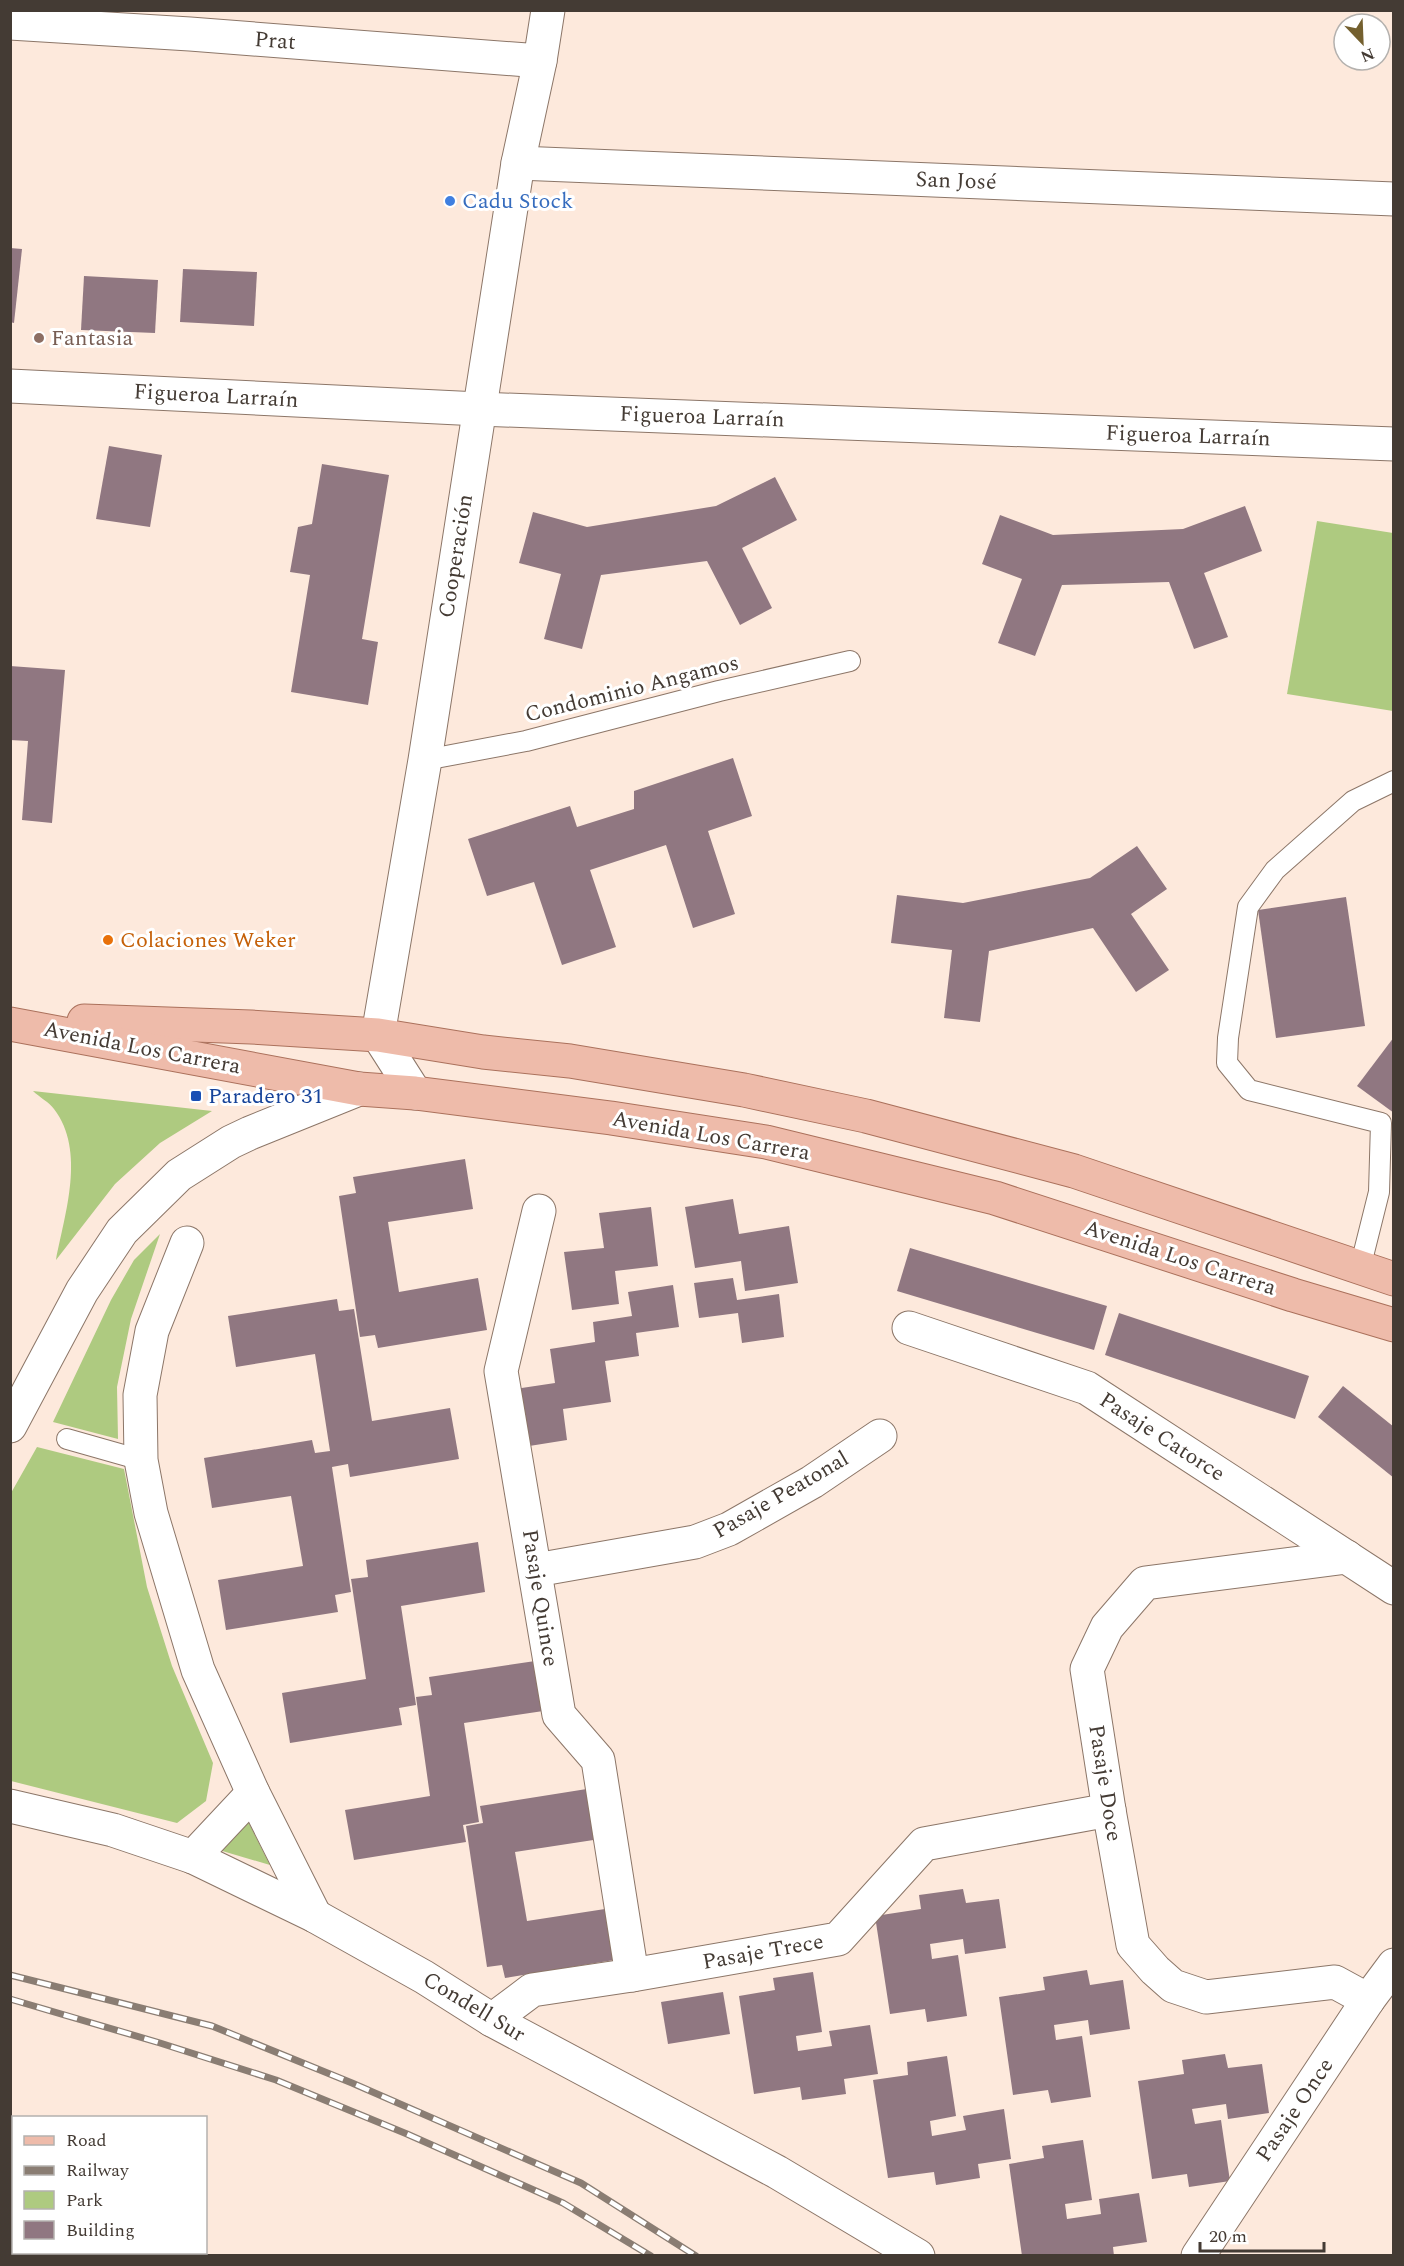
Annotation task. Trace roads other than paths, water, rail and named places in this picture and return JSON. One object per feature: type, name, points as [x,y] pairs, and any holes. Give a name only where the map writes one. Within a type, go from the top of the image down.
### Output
[{"type":"main road","name":"Avenida Los Carrera","points":[[10,1018],[251,1027],[378,1035],[642,1072],[724,1086],[866,1116],[1074,1171],[1394,1279]]},
{"type":"main road","name":"Avenida Los Carrera","points":[[10,1024],[359,1089],[414,1093],[611,1118],[766,1142],[995,1198],[1293,1295],[1394,1325]]},
{"type":"street","name":"Cooperación","points":[[378,1035],[425,760],[518,164],[540,62],[548,10]]},
{"type":"street","name":"Prat","points":[[10,24],[190,34],[540,62]]},
{"type":"street","name":"San José","points":[[518,164],[1394,199]]},
{"type":"street","name":"Figueroa Larraín","points":[[10,386],[479,409],[1394,444]]},
{"type":"street","points":[[378,1035],[414,1093]]},
{"type":"street","points":[[10,1426],[82,1291],[123,1231],[179,1175],[250,1133],[359,1089]]},
{"type":"street","name":"Pasaje Quince","points":[[539,1212],[501,1371],[559,1715],[598,1760],[632,1975]]},
{"type":"street","points":[[187,1243],[152,1331],[140,1395],[141,1460],[151,1513],[198,1670],[253,1793],[315,1916]]},
{"type":"street","name":"Pasaje Catorce","points":[[909,1328],[1087,1388],[1394,1588]]},
{"type":"street","name":"Pasaje Peatonal","points":[[536,1570],[695,1542],[729,1529],[812,1482],[880,1436]]},
{"type":"street","name":"Pasaje Doce","points":[[1347,1557],[1145,1583],[1107,1627],[1087,1669],[1133,1945],[1173,1986],[1206,1997],[1335,1982],[1368,2000]]},
{"type":"street","points":[[193,1857],[253,1793]]},
{"type":"street","name":"Condell Sur","points":[[10,1806],[113,1830],[193,1857],[315,1916],[424,1977],[492,2020],[777,2172],[918,2256]]},
{"type":"street","name":"Pasaje Trece","points":[[492,2020],[532,1990],[838,1939],[924,1844],[1109,1810]]},
{"type":"street","name":"Pasaje Once","points":[[1198,2256],[1368,2000],[1394,1965]]},
{"type":"lane","name":"Condominio Angamos","points":[[425,760],[526,741],[719,691],[850,661]]},
{"type":"lane","points":[[1360,1268],[1379,1192],[1381,1123],[1250,1089],[1227,1063],[1228,1038],[1248,908],[1275,870],[1353,801],[1394,781]]},
{"type":"lane","points":[[67,1438],[141,1460]]},
{"type":"railway","points":[[10,1975],[212,2026],[352,2083],[581,2183],[696,2256]]},
{"type":"railway","points":[[10,1999],[276,2080],[407,2134],[563,2203],[651,2256]]},
{"type":"place","name":"Cadu Stock","points":[[450,201]]},
{"type":"place","name":"Fantasia","points":[[39,338]]},
{"type":"place","name":"Colaciones Weker","points":[[108,940]]},
{"type":"place","name":"Paradero 31","points":[[196,1096]]}]
